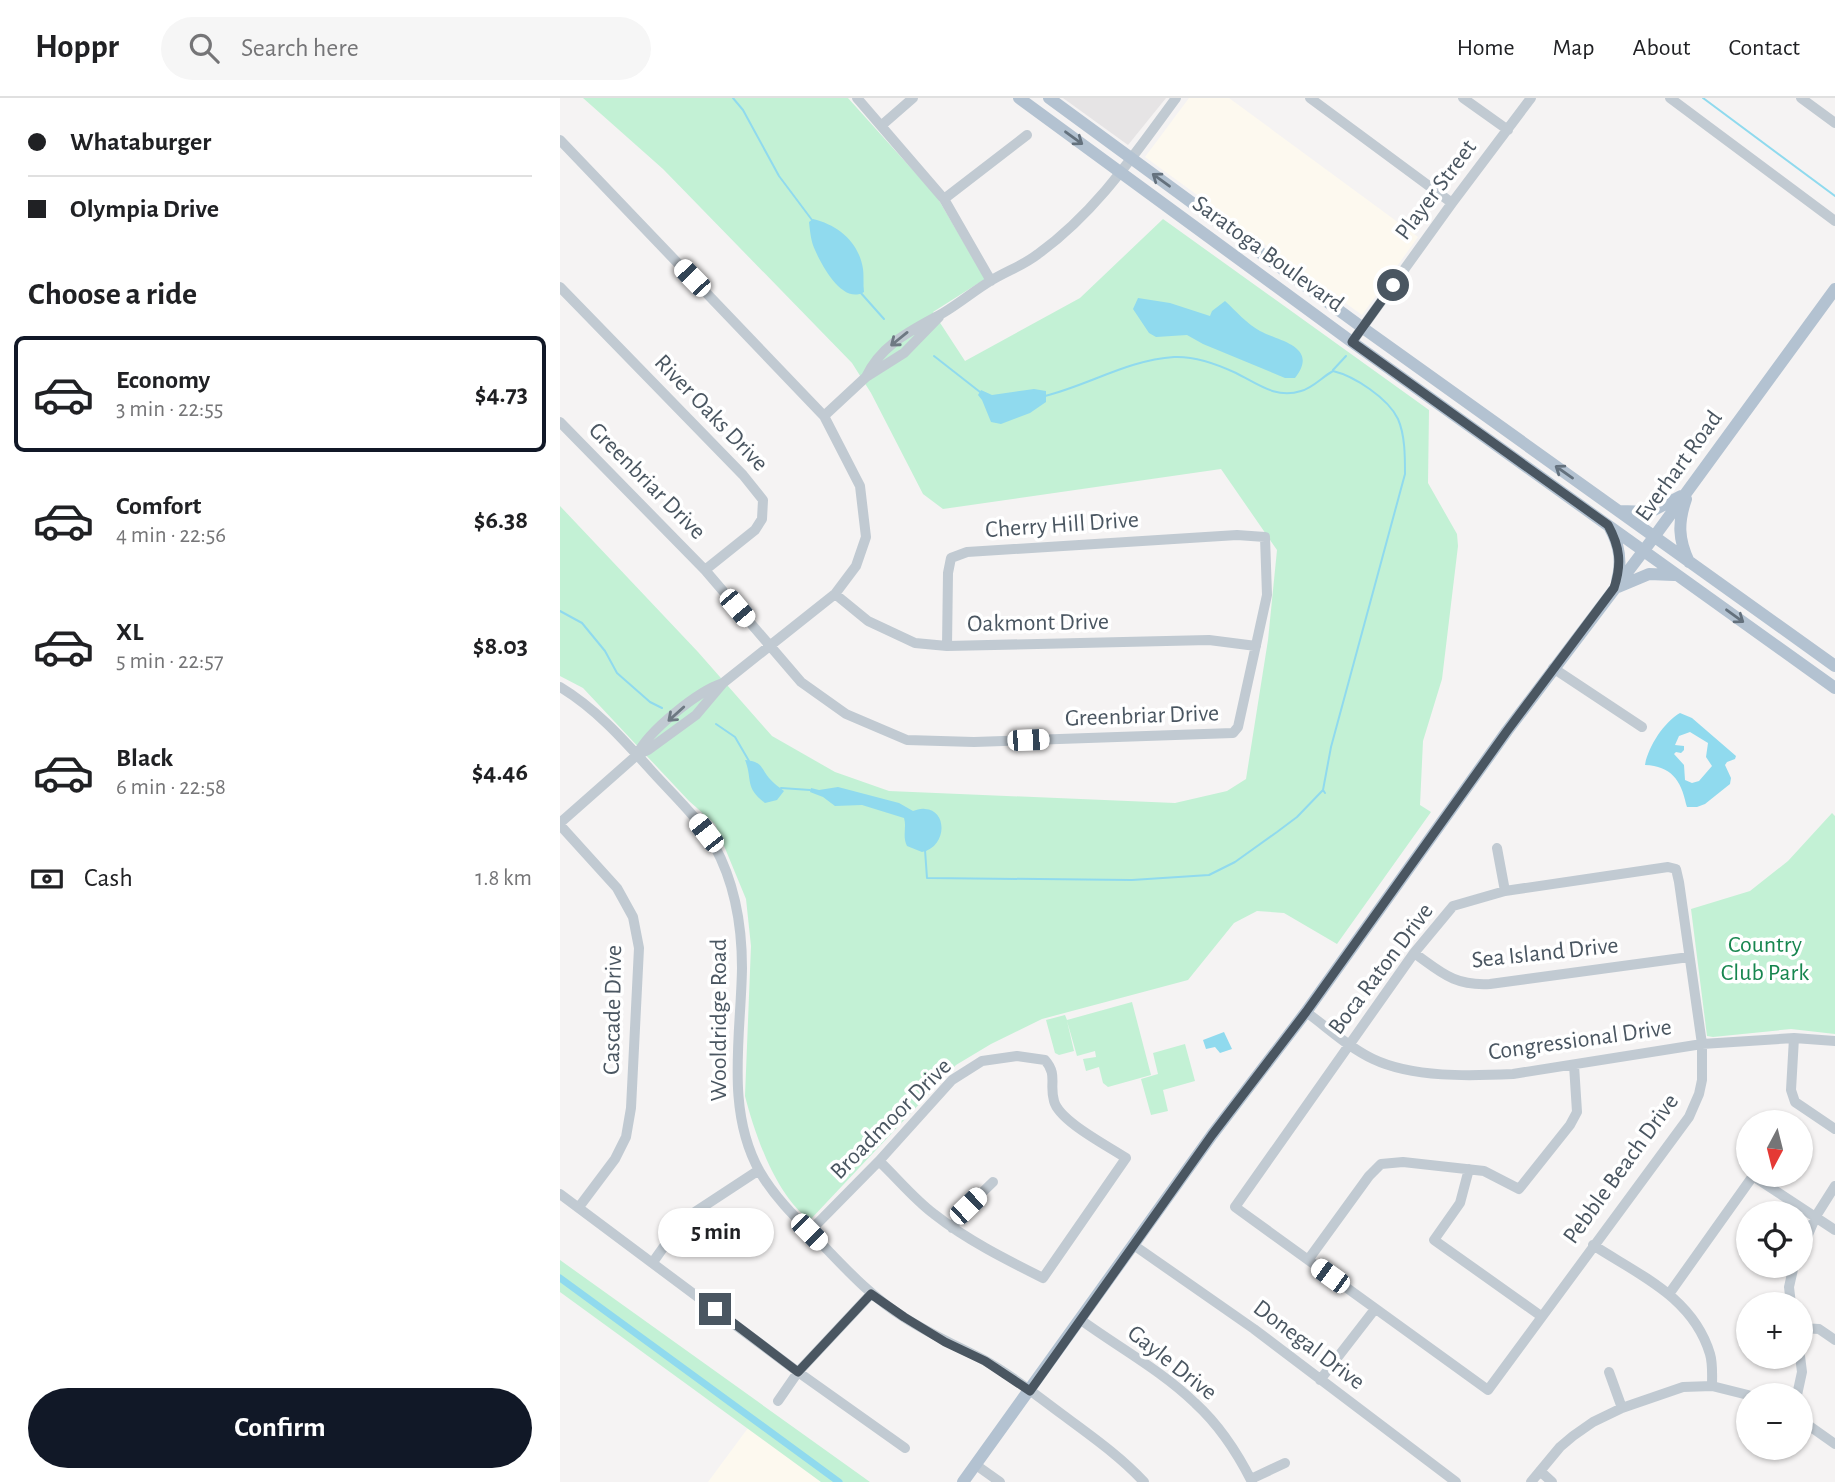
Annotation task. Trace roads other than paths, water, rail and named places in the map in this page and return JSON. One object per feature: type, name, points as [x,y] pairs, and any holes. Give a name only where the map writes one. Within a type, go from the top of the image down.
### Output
[{"type":"main road","name":"Saratoga Boulevard","points":[[1018,98],[1352,342],[1835,688]]},
{"type":"main road","name":"Saratoga Boulevard","points":[[1049,98],[1363,328],[1835,666]]},
{"type":"main road","name":"Everhart Road","points":[[963,1482],[1553,668],[1654,537],[1835,289]]},
{"type":"main road","points":[[1619,511],[1650,512],[1679,498],[1691,486]]},
{"type":"main road","points":[[1689,562],[1679,527],[1691,486]]},
{"type":"main road","points":[[1608,525],[1616,539],[1619,554],[1620,568],[1614,588]]},
{"type":"main road","points":[[1614,588],[1649,573],[1679,576]]},
{"type":"street","points":[[858,98],[944,199],[991,281]]},
{"type":"street","points":[[882,125],[913,98]]},
{"type":"street","points":[[866,377],[897,338],[1037,255],[1094,206],[1176,98]]},
{"type":"street","points":[[1310,98],[1452,203]]},
{"type":"street","points":[[1462,98],[1507,130]]},
{"type":"street","name":"Player Street","points":[[1352,342],[1531,98]]},
{"type":"street","points":[[1670,98],[1835,221]]},
{"type":"street","points":[[1801,98],[1835,123]]},
{"type":"street","points":[[944,199],[1027,135]]},
{"type":"street","points":[[560,140],[824,415],[860,486],[866,537],[856,566],[835,594],[723,683],[688,703],[642,745],[637,755],[560,824]]},
{"type":"street","name":"River Oaks Drive","points":[[560,287],[743,475],[763,499],[762,519],[755,530],[705,570]]},
{"type":"street","points":[[824,415],[866,377],[904,353],[941,314]]},
{"type":"street","name":"Greenbriar Drive","points":[[560,422],[705,570],[800,682],[846,714],[907,740],[974,742],[1233,733],[1238,727],[1267,595],[1265,537]]},
{"type":"street","name":"Cherry Hill Drive","points":[[947,646],[948,573],[951,558],[967,552],[1237,535],[1265,537]]},
{"type":"street","name":"Oakmont Drive","points":[[835,594],[868,621],[915,643],[947,646],[1209,640],[1256,646]]},
{"type":"street","points":[[1553,668],[1642,727]]},
{"type":"street","name":"Wooldridge Road","points":[[560,687],[600,715],[706,833],[733,889],[742,966],[738,1094],[746,1139],[759,1170],[790,1212],[871,1294],[904,1317],[945,1342],[985,1361],[1030,1391],[1123,1460],[1144,1482]]},
{"type":"street","name":"Cascade Drive","points":[[560,824],[617,888],[633,917],[639,948],[631,1108],[626,1137],[615,1159],[579,1207]]},
{"type":"street","points":[[1497,848],[1505,891]]},
{"type":"street","name":"Boca Raton Drive","points":[[1308,1260],[1235,1208],[1414,953],[1454,906],[1505,891],[1668,867],[1676,869]]},
{"type":"street","name":"Pebble Beach Drive","points":[[1375,1308],[1488,1390],[1689,1117],[1702,1080],[1702,1044],[1676,869]]},
{"type":"street","name":"Sea Island Drive","points":[[1414,953],[1454,981],[1469,985],[1689,957]]},
{"type":"street","name":"Congressional Drive","points":[[1306,1012],[1370,1058],[1390,1067],[1413,1071],[1492,1075],[1702,1044],[1794,1038],[1835,1041]]},
{"type":"street","points":[[1794,1038],[1791,1090],[1795,1102],[1835,1129]]},
{"type":"street","name":"Broadmoor Drive","points":[[809,1232],[879,1161],[952,1080],[982,1061],[1017,1056],[1045,1060],[1052,1068],[1054,1102],[1062,1115],[1126,1158],[1043,1278],[995,1255],[952,1228]]},
{"type":"street","points":[[1320,1380],[1375,1308],[1308,1260],[1369,1176],[1381,1164],[1403,1162],[1469,1169],[1500,1178],[1520,1189],[1570,1125],[1577,1112],[1574,1065]]},
{"type":"street","points":[[879,1161],[931,1212],[952,1228],[962,1212],[993,1182]]},
{"type":"street","points":[[1469,1169],[1460,1203],[1434,1240],[1541,1316]]},
{"type":"street","points":[[653,1262],[675,1231],[695,1212],[759,1170]]},
{"type":"street","points":[[1670,1294],[1753,1176],[1835,1230]]},
{"type":"street","points":[[1813,1223],[1835,1186]]},
{"type":"street","points":[[560,1194],[798,1372],[905,1448]]},
{"type":"street","points":[[1593,1245],[1670,1294],[1690,1312],[1711,1356],[1712,1387]]},
{"type":"street","name":"Donegal Drive","points":[[1135,1246],[1254,1329],[1456,1482]]},
{"type":"street","points":[[778,1401],[798,1372],[871,1294]]},
{"type":"street","name":"Gayle Drive","points":[[1081,1320],[1196,1403],[1225,1438],[1252,1481]]},
{"type":"street","points":[[1813,1329],[1819,1329],[1835,1340]]},
{"type":"street","points":[[1609,1372],[1622,1408]]},
{"type":"street","points":[[1531,1482],[1573,1436],[1593,1422],[1622,1408],[1683,1387],[1712,1387],[1736,1392]]},
{"type":"street","points":[[1813,1428],[1835,1444]]},
{"type":"street","points":[[1252,1481],[1285,1464]]},
{"type":"street","points":[[976,1465],[1000,1482]]},
{"type":"street","points":[[1540,1471],[1552,1482]]},
{"type":"water","points":[[813,219],[839,230],[852,243],[861,259],[864,292],[856,295],[848,293],[828,274],[813,244],[809,222]]},
{"type":"water","points":[[1138,298],[1170,303],[1210,316],[1212,311],[1225,301],[1255,328],[1294,346],[1303,359],[1301,367],[1295,378],[1285,378],[1187,335],[1156,337],[1149,333],[1133,309]]},
{"type":"water","points":[[1034,389],[1046,391],[1046,402],[1030,413],[1001,424],[991,422],[978,395],[981,390],[992,395]]},
{"type":"water","points":[[1680,713],[1692,718],[1736,756],[1725,765],[1731,778],[1730,784],[1705,804],[1697,807],[1687,807],[1678,781],[1668,771],[1645,765],[1658,736]],"holes":[[[1690,732],[1708,743],[1706,757],[1712,766],[1699,781],[1692,783],[1685,780],[1684,765],[1674,754],[1684,750],[1684,746],[1675,745],[1679,736]]]},
{"type":"water","points":[[745,760],[758,764],[784,791],[777,800],[765,803],[754,792]]},
{"type":"water","points":[[838,787],[899,803],[913,811],[932,811],[938,815],[941,822],[940,836],[930,849],[922,852],[907,846],[904,818],[862,805],[835,806],[810,792],[811,788],[819,790]]},
{"type":"water","points":[[1224,1032],[1232,1049],[1220,1053],[1215,1047],[1206,1049],[1203,1040]]},
{"type":"waterway","points":[[733,98],[743,110],[779,176],[812,220]]},
{"type":"waterway","points":[[1703,98],[1835,196]]},
{"type":"waterway","points":[[860,292],[884,319]]},
{"type":"waterway","points":[[934,356],[980,392]]},
{"type":"waterway","points":[[1333,370],[1346,356]]},
{"type":"waterway","points":[[1045,396],[1141,363],[1182,357],[1214,364],[1267,389],[1283,393],[1305,390],[1333,371],[1370,389],[1393,411],[1402,432],[1405,474],[1331,747],[1323,790]]},
{"type":"waterway","points":[[560,611],[582,623],[605,651],[617,673],[650,702],[662,708]]},
{"type":"waterway","points":[[716,724],[735,737],[749,761]]},
{"type":"waterway","points":[[781,788],[810,790]]},
{"type":"waterway","points":[[925,850],[927,878],[1132,880],[1209,875],[1235,862],[1297,817],[1323,790],[1325,793]]},
{"type":"waterway","points":[[560,1278],[839,1482]]},
{"type":"park label","name":"Country Club Park","points":[[1765,959]]}]
